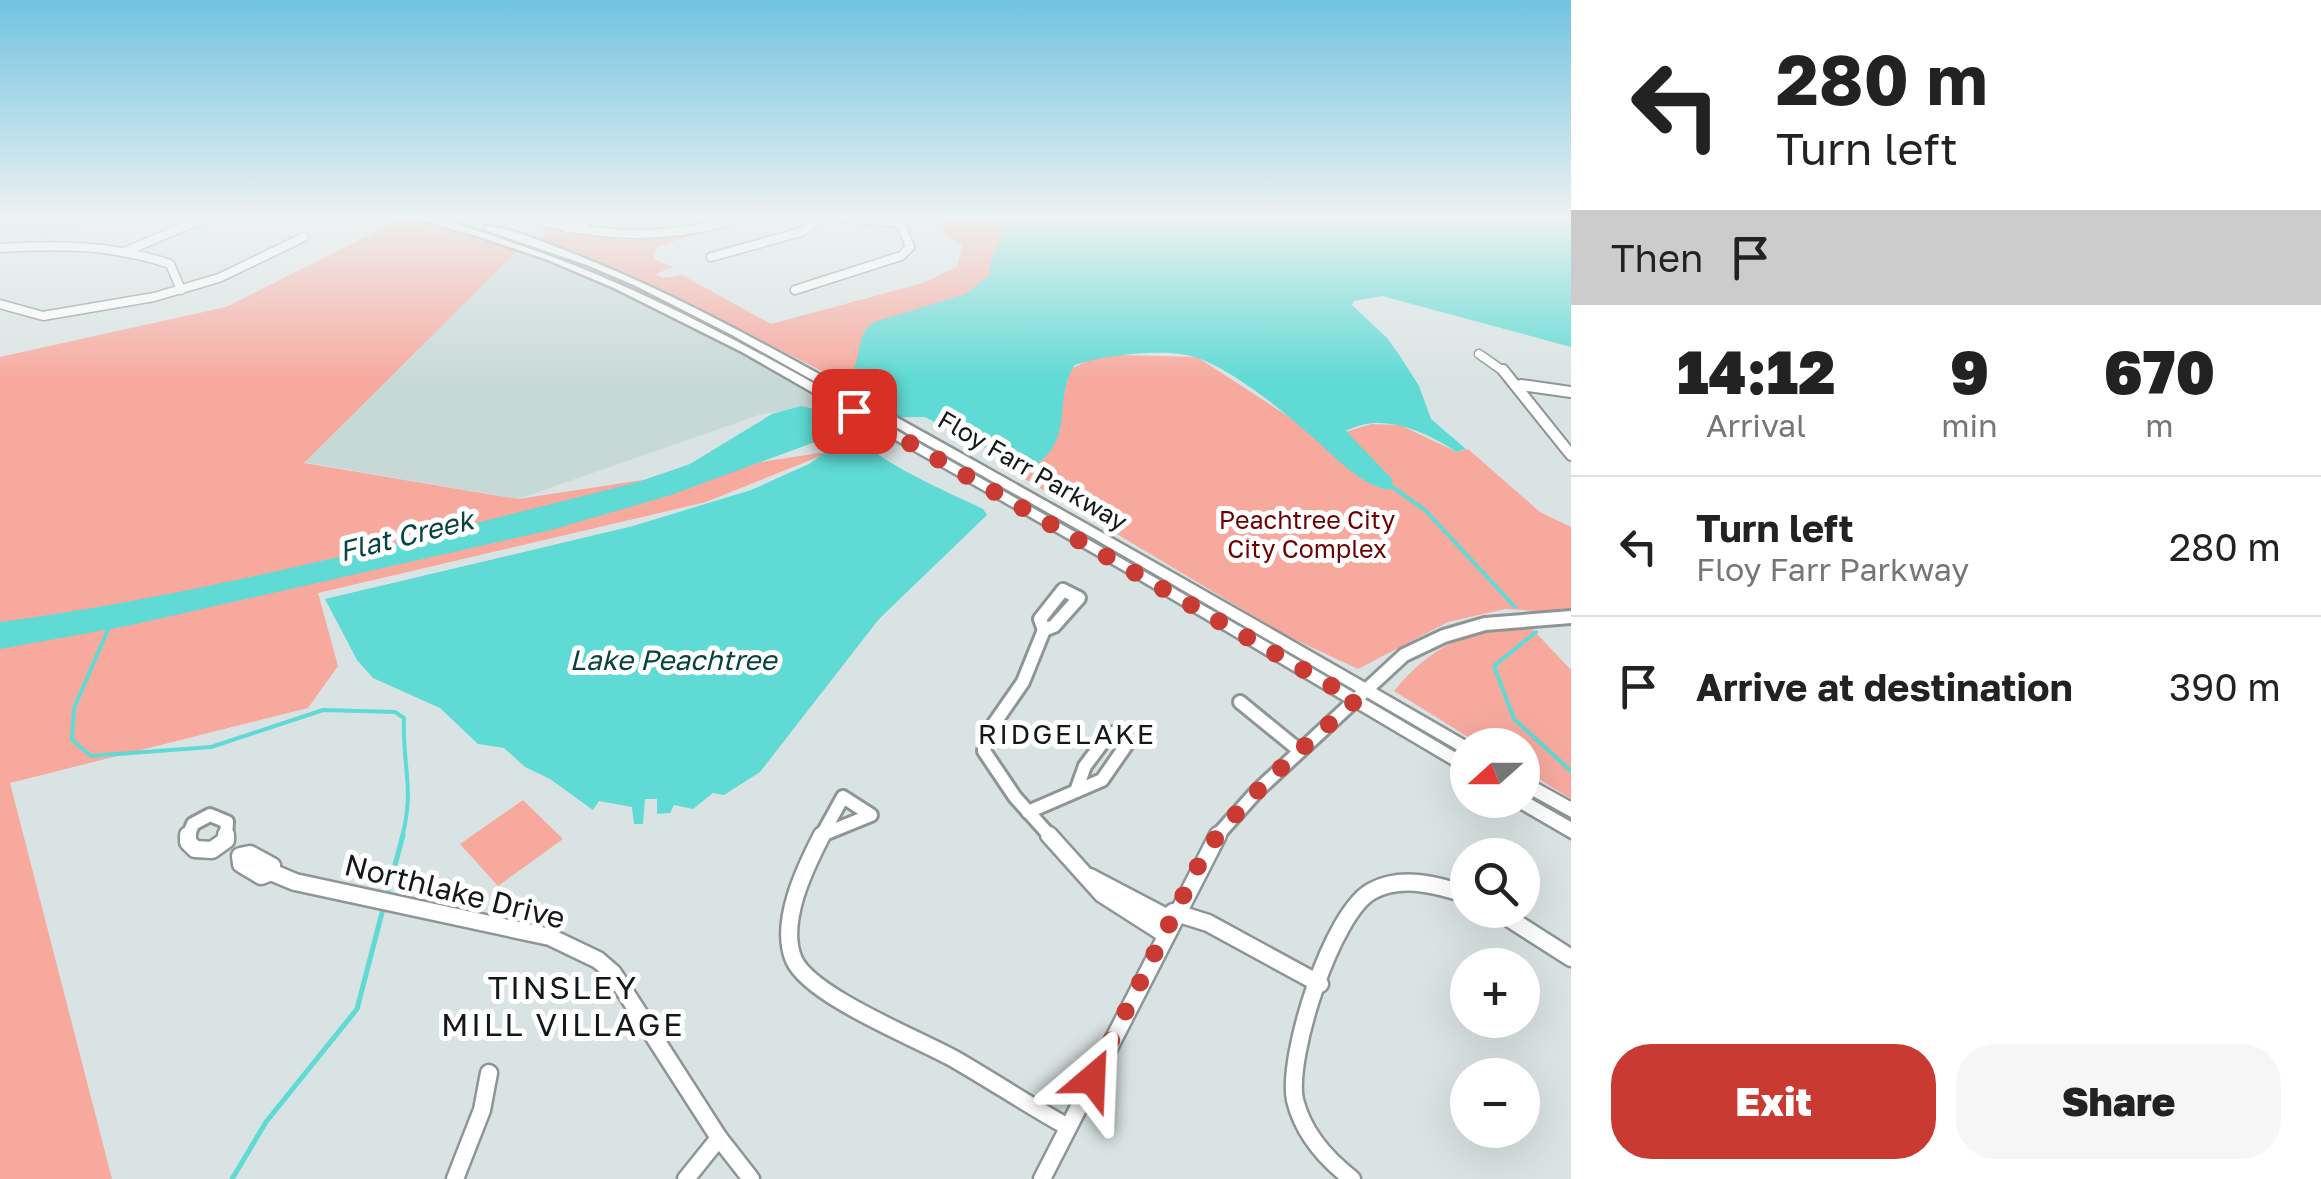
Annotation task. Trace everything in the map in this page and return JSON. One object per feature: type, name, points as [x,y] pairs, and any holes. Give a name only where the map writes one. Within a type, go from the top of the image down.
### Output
[{"type":"main road","name":"Floy Farr Parkway","points":[[582,272],[830,391]]},
{"type":"main road","name":"Floy Farr Parkway","points":[[612,272],[657,290],[1361,696],[1450,741]]},
{"type":"main road","name":"Floy Farr Parkway","points":[[1361,696],[1450,756]]},
{"type":"main road","points":[[1540,792],[1571,810]]},
{"type":"main road","points":[[1540,812],[1571,831]]},
{"type":"street","points":[[173,272],[181,290]]},
{"type":"street","points":[[0,304],[27,314],[58,316],[181,290],[232,272]]},
{"type":"street","points":[[795,290],[851,272]]},
{"type":"street","points":[[1479,354],[1495,362],[1521,385],[1548,430],[1571,454]]},
{"type":"street","points":[[1521,385],[1571,392]]},
{"type":"street","points":[[1042,1179],[1169,921],[1226,824],[1404,655],[1440,635],[1481,622],[1571,617]]},
{"type":"street","points":[[1044,630],[1023,682],[984,739],[984,751],[994,770],[1102,894],[1169,921],[1208,923],[1320,984]]},
{"type":"street","points":[[1240,702],[1300,751]]},
{"type":"street","points":[[1028,812],[1076,791]]},
{"type":"street","points":[[820,836],[806,867],[794,912],[790,948],[800,970],[837,997],[952,1058],[1068,1128]]},
{"type":"street","name":"Northlake Drive","points":[[222,845],[240,856],[250,854],[272,866],[271,872],[295,882],[550,937],[598,960],[628,991],[719,1138],[751,1179]]},
{"type":"street","points":[[1352,1179],[1334,1166],[1298,1114],[1292,1084],[1320,984],[1345,919],[1367,894],[1384,886],[1424,884],[1450,891]]},
{"type":"street","points":[[1524,928],[1571,958]]},
{"type":"street","points":[[455,1179],[482,1110],[489,1074]]},
{"type":"street","points":[[686,1179],[719,1138]]},
{"type":"shaded area","points":[[496,272],[598,272],[745,342],[837,396],[828,404],[762,414],[518,499],[303,462]]},
{"type":"green space","name":"Flat Creek","points":[[296,272],[496,272],[304,463],[518,499],[833,451],[706,502],[318,593],[338,666],[308,708],[10,783],[112,1179],[0,1179],[0,357],[226,307]]},
{"type":"green space","points":[[619,272],[661,272],[656,274],[663,278],[682,275],[771,324],[923,283],[946,272],[998,272],[996,281],[849,385],[663,290]]},
{"type":"green space","name":"Peachtree City City Complex","points":[[1197,357],[1294,420],[1346,432],[1371,424],[1400,425],[1457,452],[1468,449],[1540,512],[1571,527],[1571,613],[1505,609],[1448,622],[1358,669],[1287,636],[1020,476],[1049,451],[1056,439],[1071,369],[1093,358]]},
{"type":"green space","points":[[1522,618],[1571,670],[1571,799],[1540,780],[1540,728],[1454,728],[1394,691],[1437,651]]},
{"type":"green space","points":[[523,800],[563,839],[498,886],[460,844]]},
{"type":"water","name":"Lake Peachtree","points":[[1571,272],[1571,347],[1382,296],[1354,301],[1352,305],[1400,356],[1419,386],[1431,419],[1466,449],[1457,452],[1418,431],[1389,424],[1360,425],[1346,431],[1393,480],[1389,490],[1351,471],[1245,384],[1213,365],[1185,355],[1136,354],[1075,365],[1068,378],[1059,433],[1044,459],[1028,470],[925,417],[855,418],[850,425],[871,449],[909,473],[983,509],[987,515],[879,619],[760,772],[724,795],[713,793],[693,809],[674,805],[670,813],[657,814],[657,799],[645,799],[643,824],[634,824],[632,807],[599,801],[593,810],[550,779],[525,767],[504,748],[478,744],[440,708],[373,678],[357,660],[325,599],[633,526],[751,490],[809,464],[830,449],[815,442],[671,495],[551,530],[127,626],[0,649],[0,622],[241,579],[638,482],[690,464],[772,414],[801,406],[824,411],[871,389],[853,370],[868,327],[966,294],[990,274]]},
{"type":"waterway","points":[[1391,486],[1425,510],[1515,607]]},
{"type":"waterway","points":[[110,625],[74,708],[72,740],[91,756],[211,747],[323,710],[395,712],[404,718],[408,791],[402,837]]},
{"type":"waterway","points":[[1536,632],[1494,666],[1514,719],[1571,771]]},
{"type":"waterway","points":[[387,895],[403,835]]},
{"type":"waterway","points":[[232,1179],[266,1122],[357,1009],[383,909]]},
{"type":"district","name":"RIDGELAKE","points":[[1067,733]]},
{"type":"district","name":"TINSLEY MILL VILLAGE","points":[[563,1006]]},
{"type":"route","points":[[854,411],[1356,700],[1258,790],[1204,854],[1092,1079]]}]
